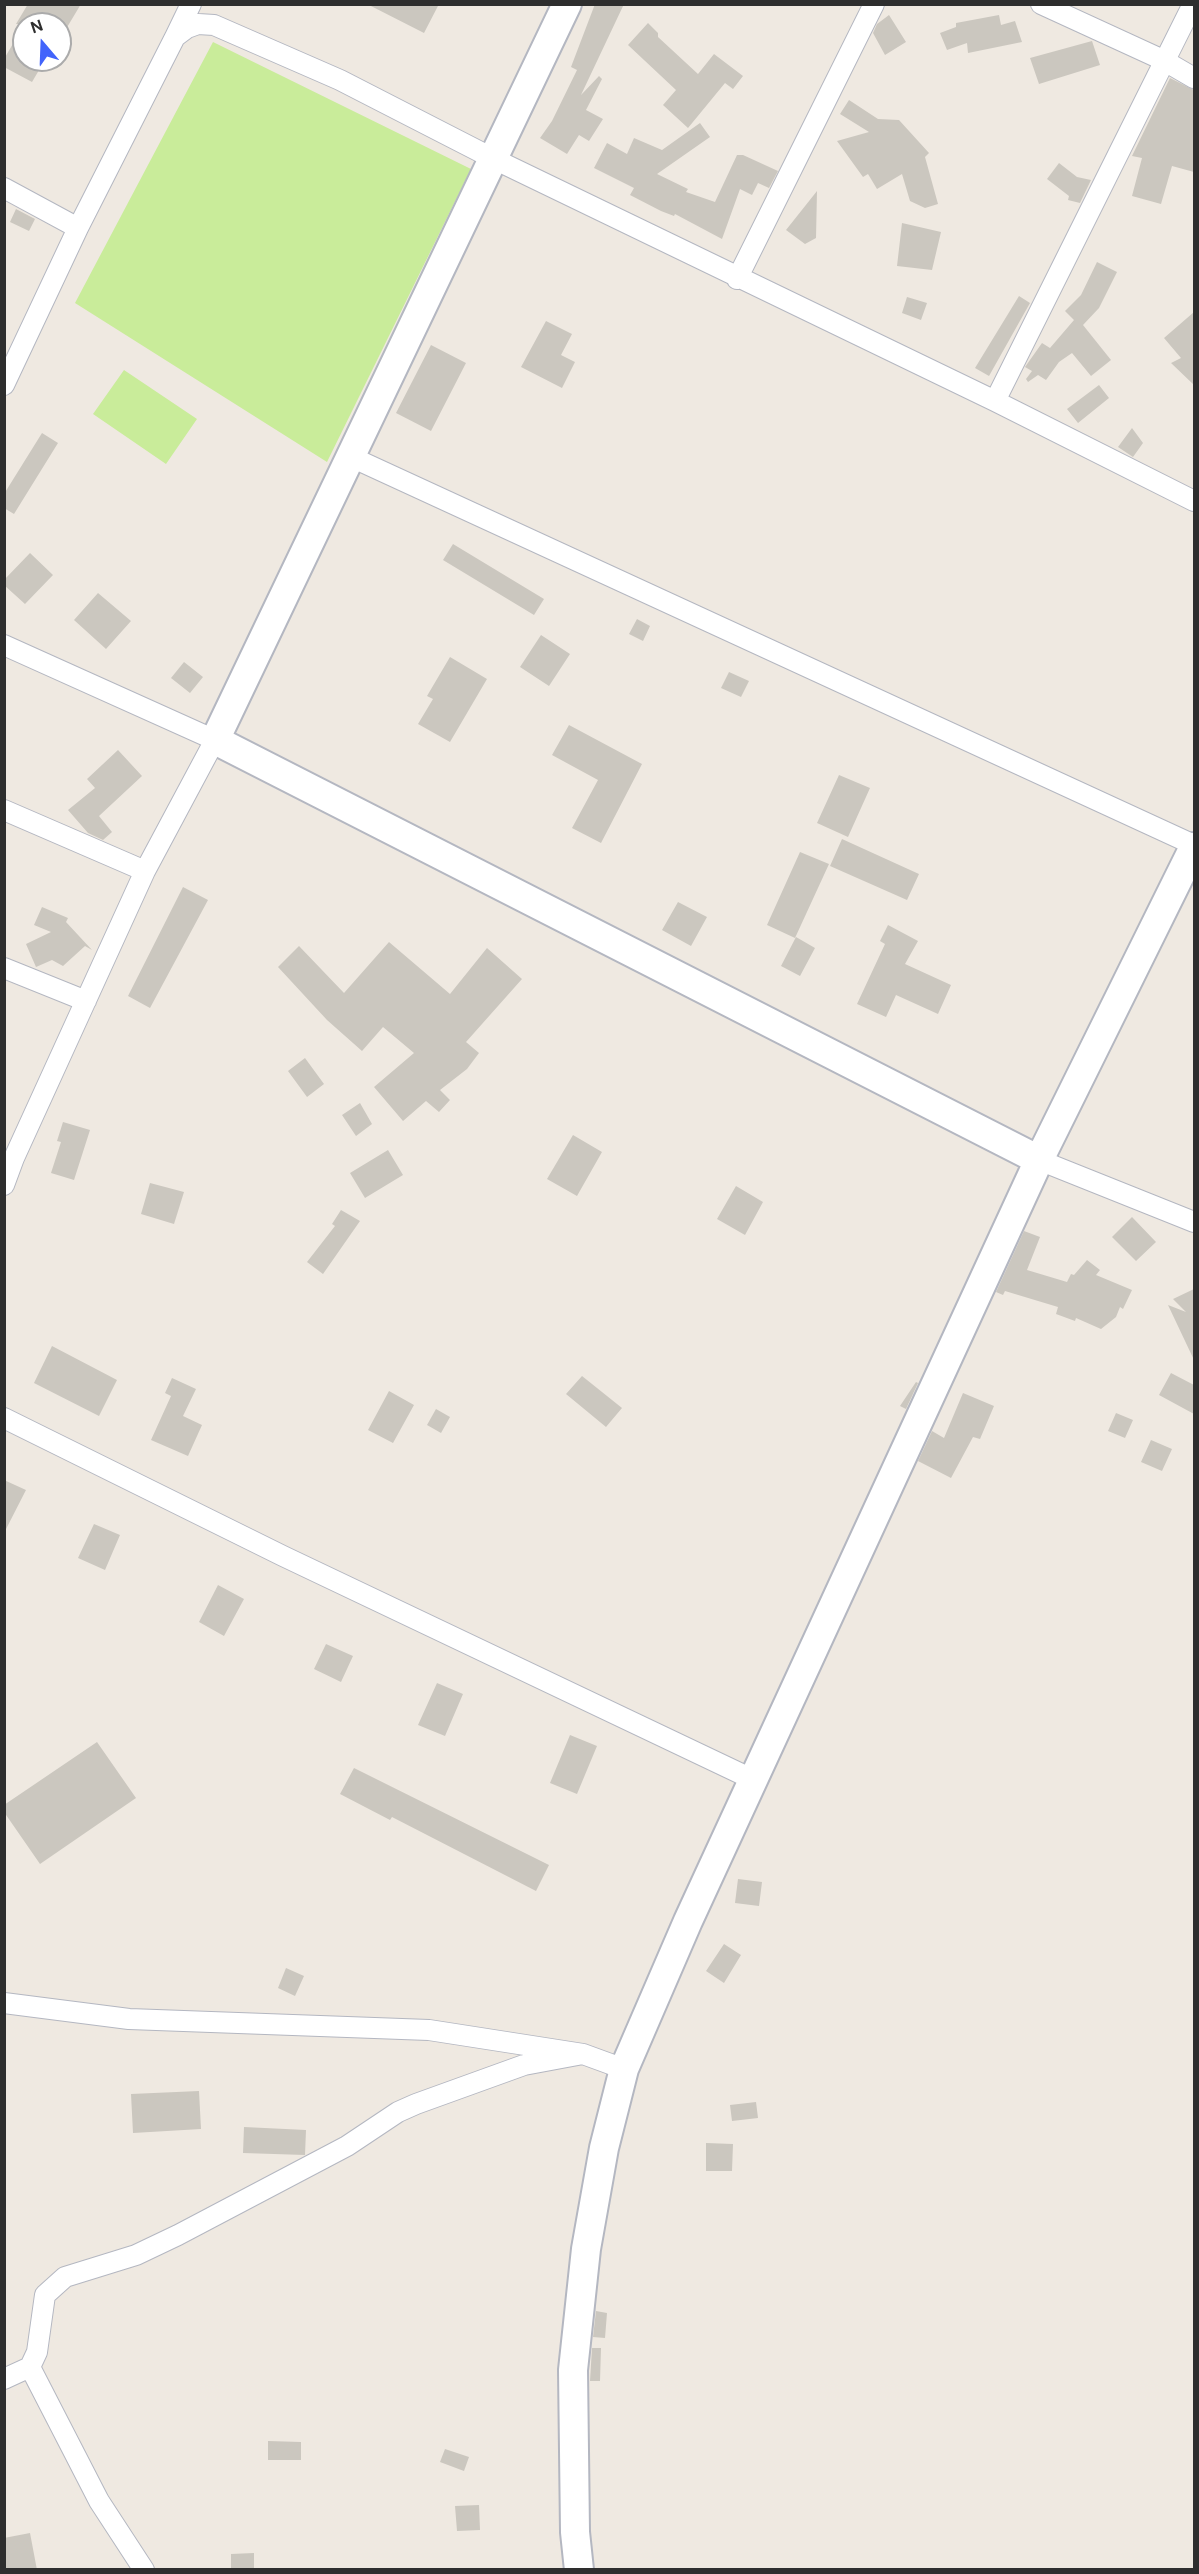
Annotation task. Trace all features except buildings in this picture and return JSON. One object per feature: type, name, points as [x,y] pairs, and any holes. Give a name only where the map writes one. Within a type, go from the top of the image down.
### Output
[{"type":"main road","points":[[565,7],[215,740],[1039,1160]]},
{"type":"main road","points":[[579,2570],[575,2532],[573,2370],[586,2249],[604,2148],[624,2069],[1039,1160],[1194,846]]},
{"type":"street","points":[[4,385],[78,228],[192,4]]},
{"type":"street","points":[[736,279],[874,4]]},
{"type":"street","points":[[1041,4],[1163,60],[1194,78]]},
{"type":"street","points":[[995,401],[1163,60],[1193,4]]},
{"type":"street","points":[[175,38],[187,28],[198,24],[214,25],[340,80],[736,279],[995,401],[1194,501]]},
{"type":"street","points":[[4,188],[78,228]]},
{"type":"street","points":[[349,456],[1194,846]]},
{"type":"street","points":[[4,645],[215,740],[145,872],[86,1001],[9,1155],[4,1185]]},
{"type":"street","points":[[4,810],[145,872]]},
{"type":"street","points":[[4,968],[86,1001]]},
{"type":"street","points":[[1039,1160],[1194,1222]]},
{"type":"street","points":[[4,1418],[283,1556],[754,1780]]},
{"type":"street","points":[[4,2003],[129,2019],[429,2030],[583,2054],[624,2069]]},
{"type":"street","points":[[4,2379],[30,2367],[37,2352],[45,2295],[65,2277],[136,2255],[178,2235],[347,2146],[398,2112],[416,2104],[524,2066],[583,2054]]},
{"type":"street","points":[[30,2367],[99,2501],[144,2570]]},
{"type":"green space","points":[[213,42],[471,169],[327,462],[75,303]]},
{"type":"green space","points":[[124,370],[197,419],[166,464],[93,414]]}]
